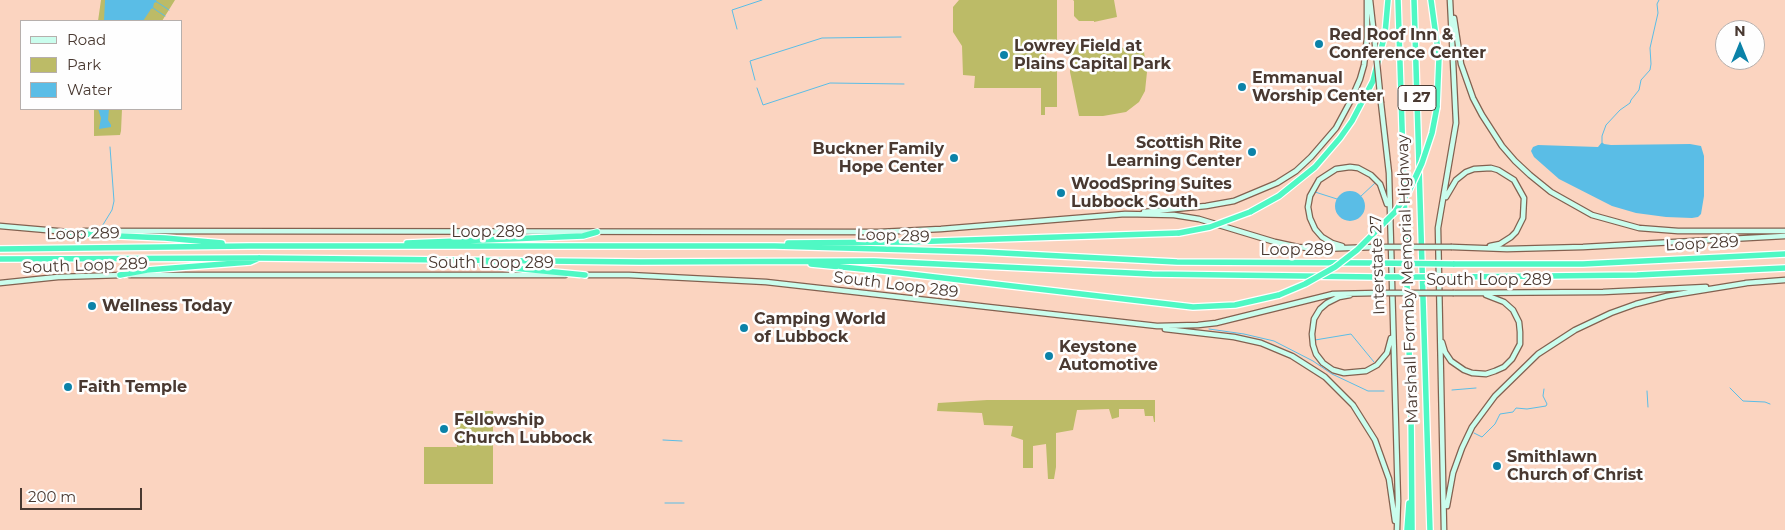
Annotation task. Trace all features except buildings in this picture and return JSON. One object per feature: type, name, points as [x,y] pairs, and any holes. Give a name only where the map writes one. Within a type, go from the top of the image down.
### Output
[{"type":"highway","points":[[776,246],[789,243],[908,242],[1179,233],[1210,227],[1250,212],[1279,196],[1315,167],[1352,121],[1373,81],[1385,34],[1388,0]]},
{"type":"highway","name":"Marshall Formby Memorial Highway","points":[[1398,0],[1411,410],[1411,494]]},
{"type":"highway","name":"Marshall Formby Memorial Highway","points":[[1414,0],[1429,530]]},
{"type":"highway","points":[[771,262],[857,268],[1193,307],[1235,305],[1278,295],[1305,284],[1358,250],[1395,212],[1409,191],[1422,163],[1432,133],[1437,107],[1439,58],[1431,0]]},
{"type":"highway","points":[[66,232],[165,238],[249,246]]},
{"type":"highway","points":[[357,246],[583,236],[596,232]]},
{"type":"highway","name":"Loop 289","points":[[0,249],[249,246],[776,246],[983,252],[1184,262],[1375,264],[1583,264],[1785,254]]},
{"type":"highway","points":[[120,275],[147,270],[250,262],[261,258]]},
{"type":"highway","name":"Loop 289","points":[[0,259],[261,258],[453,261],[874,261],[1162,274],[1376,277],[1637,275],[1785,268]]},
{"type":"highway","points":[[453,261],[585,275]]},
{"type":"highway","points":[[1407,530],[1411,494]]},
{"type":"highway","name":"I 27","points":[[1411,494],[1412,530]]},
{"type":"main road","name":"Interstate 27","points":[[1368,0],[1376,53],[1389,173],[1398,501],[1397,530]]},
{"type":"main road","points":[[1125,214],[1206,206],[1234,201],[1267,188],[1292,174],[1305,163],[1325,143],[1336,128],[1360,79],[1367,38],[1368,0]]},
{"type":"main road","points":[[1445,530],[1438,228],[1456,123],[1451,0]]},
{"type":"main road","points":[[1451,0],[1461,64],[1473,98],[1502,146],[1530,176],[1551,192],[1592,215],[1639,228],[1678,231],[1785,231]]},
{"type":"main road","points":[[1351,248],[1332,243],[1322,237],[1310,218],[1308,202],[1312,191],[1319,180],[1330,172],[1350,167],[1365,171],[1376,178],[1384,191],[1390,225]]},
{"type":"main road","points":[[1438,228],[1446,196],[1456,180],[1466,172],[1479,168],[1498,170],[1514,180],[1521,190],[1524,205],[1523,218],[1516,232],[1506,241],[1478,248]]},
{"type":"main road","name":"South Loop 289","points":[[0,226],[66,232],[911,231],[1125,214],[1186,217],[1298,247],[1583,247],[1785,236]]},
{"type":"main road","name":"South Loop 289","points":[[0,283],[58,277],[120,275],[648,275],[766,282],[1134,325],[1170,326],[1207,324],[1228,320],[1333,294],[1360,292],[1646,291],[1785,280]]},
{"type":"main road","points":[[1445,530],[1448,492],[1458,457],[1467,437],[1495,396],[1538,354],[1575,330],[1611,313],[1636,304],[1667,296],[1747,283]]},
{"type":"main road","points":[[1360,292],[1332,300],[1317,313],[1313,324],[1312,339],[1316,354],[1323,363],[1333,370],[1344,373],[1360,373],[1370,369],[1387,353],[1393,329]]},
{"type":"main road","points":[[1439,318],[1445,352],[1456,365],[1468,372],[1480,374],[1490,373],[1504,366],[1512,359],[1518,349],[1520,337],[1519,322],[1513,310],[1504,302],[1490,295],[1472,293]]},
{"type":"main road","points":[[1134,325],[1250,340],[1292,356],[1325,377],[1356,410],[1375,440],[1389,479],[1397,530]]},
{"type":"green space","points":[[101,0],[175,0],[163,20],[98,20]]},
{"type":"green space","name":"Lowrey Field at Plains Capital Park","points":[[959,0],[1057,0],[1057,45],[1046,45],[1046,63],[1055,64],[1055,71],[1057,71],[1057,107],[1045,107],[1045,115],[1041,115],[1041,88],[974,88],[975,76],[963,75],[962,46],[953,32],[953,7]]},
{"type":"green space","points":[[1073,0],[1114,0],[1117,17],[1094,22],[1079,21],[1074,16]]},
{"type":"green space","points":[[1099,43],[1144,52],[1147,72],[1145,91],[1139,102],[1126,112],[1103,116],[1079,116],[1070,72],[1071,51],[1078,44]]},
{"type":"green space","points":[[94,110],[122,110],[120,135],[94,136]]},
{"type":"green space","points":[[987,400],[1155,400],[1155,422],[1153,416],[1145,416],[1144,409],[1119,409],[1119,417],[1112,419],[1109,409],[1077,410],[1073,430],[1056,433],[1054,479],[1048,479],[1046,444],[1033,446],[1033,468],[1023,468],[1023,440],[1011,436],[1013,426],[984,425],[982,413],[937,411],[938,403]]},
{"type":"green space","points":[[456,411],[493,411],[493,484],[424,484],[424,447],[457,447]]},
{"type":"water","points":[[105,0],[156,0],[157,2],[154,3],[153,8],[144,20],[104,20]]},
{"type":"water","points":[[98,110],[109,110],[108,120],[111,127],[99,129],[101,118]]},
{"type":"water","points":[[1602,142],[1611,145],[1690,144],[1701,146],[1704,156],[1704,196],[1701,214],[1698,217],[1692,218],[1666,217],[1636,213],[1612,206],[1559,179],[1534,157],[1531,151],[1533,147],[1538,145],[1598,147]]},
{"type":"water","points":[[1350,191],[1360,196],[1365,206],[1360,216],[1350,221],[1340,216],[1335,206],[1340,196]]},
{"type":"waterway","points":[[737,29],[732,10],[762,0]]},
{"type":"waterway","points":[[1602,142],[1606,125],[1620,110],[1630,103],[1639,90],[1641,80],[1650,70],[1650,48],[1659,0]]},
{"type":"waterway","points":[[157,2],[169,10]]},
{"type":"waterway","points":[[153,8],[165,16]]},
{"type":"waterway","points":[[755,80],[750,61],[822,38],[901,37]]},
{"type":"waterway","points":[[757,88],[763,105],[830,83],[904,84]]},
{"type":"waterway","points":[[101,228],[112,210],[114,201],[110,147]]},
{"type":"waterway","points":[[1360,197],[1375,183]]},
{"type":"waterway","points":[[1315,192],[1337,199]]},
{"type":"waterway","points":[[1209,329],[1274,341],[1313,361],[1332,374],[1368,391],[1384,391]]},
{"type":"waterway","points":[[1315,340],[1351,334],[1374,362]]},
{"type":"waterway","points":[[1452,390],[1476,388]]},
{"type":"waterway","points":[[1730,388],[1743,401],[1770,404]]},
{"type":"waterway","points":[[1474,433],[1482,437],[1495,424],[1500,414],[1513,412],[1516,408],[1527,409],[1546,406],[1547,404],[1543,396],[1544,389]]},
{"type":"waterway","points":[[1647,391],[1648,407]]},
{"type":"waterway","points":[[663,440],[682,441]]},
{"type":"waterway","points":[[665,503],[684,503]]},
{"type":"place","name":"Red Roof Inn & Conference Center","points":[[1319,44]]},
{"type":"place","name":"Lowrey Field at Plains Capital Park","points":[[1004,55]]},
{"type":"place","name":"Emmanual Worship Center","points":[[1242,87]]},
{"type":"place","name":"Scottish Rite Learning Center","points":[[1252,152]]},
{"type":"place","name":"Buckner Family Hope Center","points":[[954,158]]},
{"type":"place","name":"WoodSpring Suites Lubbock South","points":[[1061,193]]},
{"type":"place","name":"Wellness Today","points":[[92,306]]},
{"type":"place","name":"Camping World of Lubbock","points":[[744,328]]},
{"type":"place","name":"Keystone Automotive","points":[[1049,356]]},
{"type":"place","name":"Faith Temple","points":[[68,387]]},
{"type":"place","name":"Fellowship Church Lubbock","points":[[444,429]]},
{"type":"place","name":"Smithlawn Church of Christ","points":[[1497,466]]}]
